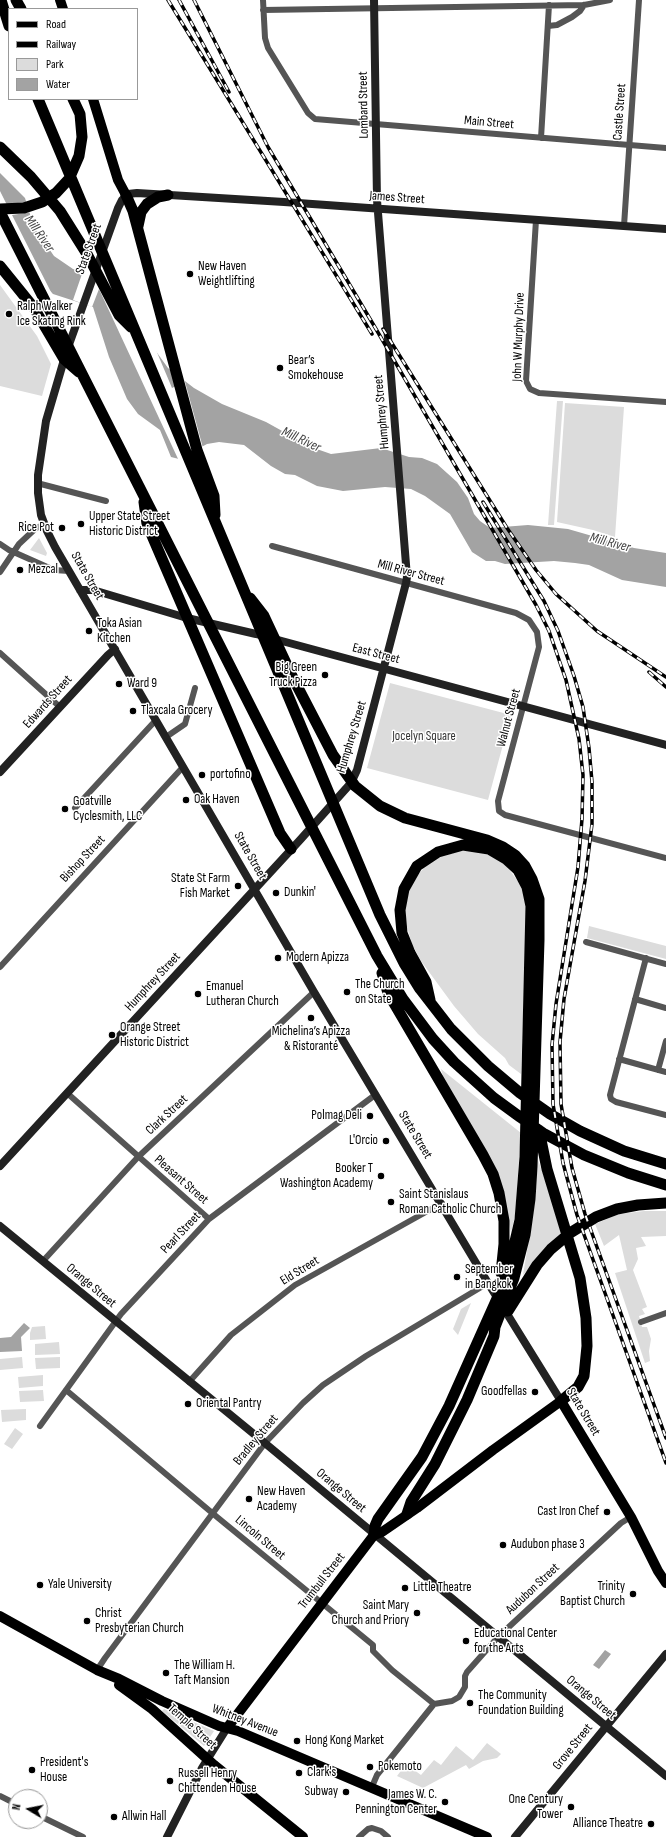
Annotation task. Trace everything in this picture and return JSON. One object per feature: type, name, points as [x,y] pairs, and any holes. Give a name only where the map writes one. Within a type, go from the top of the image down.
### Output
[{"type":"highway","points":[[1,0],[8,23]]},
{"type":"highway","points":[[38,100],[134,330],[193,456],[214,496],[214,520],[390,938],[407,969],[431,1004],[451,1029],[473,1052],[520,1093],[550,1114],[580,1131],[624,1151],[666,1164]]},
{"type":"highway","points":[[0,208],[20,208],[36,205],[47,200],[60,189],[72,173],[80,156],[82,138],[82,123],[73,100]]},
{"type":"highway","points":[[0,147],[40,186],[72,229],[119,315],[134,330]]},
{"type":"highway","points":[[126,195],[132,207],[167,340],[193,456]]},
{"type":"highway","points":[[138,231],[139,218],[144,207],[156,198],[168,195]]},
{"type":"highway","points":[[0,212],[78,369],[381,964],[409,1008],[438,1044],[478,1084],[543,1133],[584,1155],[621,1171],[666,1185]]},
{"type":"highway","points":[[0,266],[34,308],[64,359],[78,369]]},
{"type":"highway","points":[[144,497],[147,524],[280,833],[291,849]]},
{"type":"highway","points":[[244,592],[260,609],[329,748],[344,773],[359,790],[380,806],[405,818],[500,845],[515,855],[531,875],[539,905],[532,1174],[528,1215],[522,1248],[505,1290],[491,1311],[436,1433],[411,1473],[378,1519],[374,1534]]},
{"type":"highway","points":[[408,1514],[411,1502],[435,1464],[456,1424],[499,1324],[517,1235],[522,1196],[531,906],[527,887],[518,870],[506,859],[489,849],[463,845],[438,852],[418,866],[404,889],[400,910],[402,933],[410,953],[426,982],[431,1004]]},
{"type":"highway","points":[[381,964],[388,993],[493,1174],[500,1200],[504,1228],[505,1290]]},
{"type":"highway","points":[[534,1109],[547,1169],[580,1278],[586,1318],[587,1346],[584,1376],[578,1387],[561,1401]]},
{"type":"highway","points":[[505,1290],[533,1271],[556,1244],[583,1224],[617,1209],[638,1205],[666,1203]]},
{"type":"main road","name":"Lombard Street","points":[[374,0],[378,209]]},
{"type":"main road","points":[[92,100],[118,180],[126,195]]},
{"type":"main road","name":"James Street","points":[[126,195],[133,193],[168,195],[666,228]]},
{"type":"main road","name":"State Street","points":[[126,195],[118,208],[93,275],[50,405],[42,444],[37,483],[44,524],[80,590],[314,992],[375,1095],[442,1203],[488,1283],[631,1517],[658,1571],[666,1583]]},
{"type":"main road","name":"Humphrey Street","points":[[0,1166],[291,849],[354,777],[406,583],[378,209]]},
{"type":"main road","name":"East Street","points":[[80,590],[93,590],[187,618],[243,631],[666,745]]},
{"type":"main road","name":"Edwards Street","points":[[0,772],[108,654],[115,649]]},
{"type":"main road","name":"Orange Street","points":[[0,1226],[265,1443],[666,1776]]},
{"type":"main road","name":"Trumbull Street","points":[[168,1837],[208,1758],[227,1728],[374,1534],[382,1532],[408,1514],[561,1401]]},
{"type":"main road","name":"Whitney Avenue","points":[[0,1616],[97,1670],[119,1679],[162,1701],[227,1728],[238,1731],[371,1789],[487,1837]]},
{"type":"main road","name":"Grove Street","points":[[515,1837],[666,1654]]},
{"type":"main road","name":"Temple Street","points":[[97,1670],[152,1709],[303,1837]]},
{"type":"street","points":[[263,0],[263,10],[584,5],[610,0]]},
{"type":"street","name":"Castle Street","points":[[624,226],[639,0]]},
{"type":"street","points":[[548,26],[557,25],[572,17],[580,11],[584,5]]},
{"type":"street","points":[[541,138],[549,6]]},
{"type":"street","name":"Main Street","points":[[263,10],[265,38],[268,48],[312,117],[320,121],[666,148]]},
{"type":"street","name":"John W Murphy Drive","points":[[536,220],[526,381],[530,389],[539,393],[666,402]]},
{"type":"street","points":[[37,483],[106,501]]},
{"type":"street","points":[[0,572],[14,552],[32,532],[44,524]]},
{"type":"street","points":[[0,544],[54,570],[69,570]]},
{"type":"street","name":"Mill River Street","points":[[272,546],[523,616],[529,620],[537,632]]},
{"type":"street","name":"Walnut Street","points":[[537,632],[539,646],[498,802],[499,810],[505,814],[666,858]]},
{"type":"street","points":[[0,653],[60,707]]},
{"type":"street","points":[[166,737],[185,724],[195,688]]},
{"type":"street","points":[[75,808],[156,720]]},
{"type":"street","name":"Bishop Street","points":[[0,967],[183,767]]},
{"type":"street","points":[[586,942],[666,964]]},
{"type":"street","points":[[646,958],[610,1092],[611,1099],[616,1102],[666,1115]]},
{"type":"street","name":"Clark Street","points":[[43,1261],[138,1157],[314,992]]},
{"type":"street","points":[[635,999],[666,1008]]},
{"type":"street","points":[[658,1070],[666,1041]]},
{"type":"street","points":[[619,1060],[666,1072]]},
{"type":"street","name":"Pleasant Street","points":[[67,1093],[209,1219]]},
{"type":"street","name":"Pearl Street","points":[[40,1426],[116,1322],[209,1219],[375,1095]]},
{"type":"street","name":"Eld Street","points":[[189,1382],[231,1335],[295,1286],[442,1203]]},
{"type":"street","name":"Bradley Street","points":[[97,1670],[265,1443],[303,1403],[323,1386],[366,1356],[488,1283]]},
{"type":"street","points":[[641,1322],[666,1312]]},
{"type":"street","name":"Lincoln Street","points":[[66,1390],[212,1513],[373,1645],[373,1651],[392,1670],[434,1704]]},
{"type":"street","name":"Audubon Street","points":[[434,1704],[452,1701],[459,1697],[465,1687],[465,1676],[467,1672],[498,1637],[621,1523],[631,1517]]},
{"type":"street","points":[[371,1789],[378,1775],[434,1704]]},
{"type":"street","points":[[48,1820],[83,1837]]},
{"type":"street","points":[[359,1837],[368,1829],[372,1828],[381,1831],[388,1837]]},
{"type":"green space","points":[[0,285],[37,336],[51,364],[42,396],[0,386]]},
{"type":"green space","points":[[557,401],[563,401],[554,525],[548,525]]},
{"type":"green space","points":[[565,403],[624,407],[615,537],[593,530],[557,522]]},
{"type":"green space","points":[[39,538],[47,553],[46,556],[30,550]]},
{"type":"green space","name":"Jocelyn Square","points":[[390,683],[511,715],[488,800],[367,768]]},
{"type":"green space","points":[[456,851],[477,851],[491,855],[506,865],[522,887],[526,900],[521,1074],[509,1065],[505,1058],[478,1034],[454,1006],[421,961],[412,944],[407,927],[405,909],[408,891],[417,876],[427,864],[442,855]]},
{"type":"green space","points":[[589,926],[666,946],[666,959],[587,938]]},
{"type":"green space","points":[[441,1069],[521,1133],[515,1216],[511,1233],[505,1206],[444,1080]]},
{"type":"green space","points":[[538,1160],[564,1231],[523,1275],[535,1202]]},
{"type":"green space","points":[[644,1211],[666,1211],[666,1236],[641,1237],[646,1246],[636,1248],[638,1259],[633,1270],[647,1307],[642,1309],[645,1314],[639,1316],[642,1327],[647,1327],[651,1339],[649,1351],[650,1361],[645,1363],[615,1273],[627,1270],[619,1235],[604,1246],[595,1224],[619,1214]]},
{"type":"green space","points":[[471,1303],[458,1335],[453,1329],[461,1309]]},
{"type":"green space","points":[[45,1326],[46,1339],[30,1340],[32,1327]]},
{"type":"green space","points":[[59,1342],[60,1354],[35,1355],[35,1344]]},
{"type":"green space","points":[[22,1357],[23,1368],[0,1370],[0,1359]]},
{"type":"green space","points":[[60,1357],[60,1368],[36,1369],[35,1358]]},
{"type":"green space","points":[[43,1375],[43,1386],[19,1388],[18,1377]]},
{"type":"green space","points":[[43,1390],[44,1401],[20,1402],[19,1391]]},
{"type":"green space","points":[[26,1409],[26,1420],[2,1422],[1,1410]]},
{"type":"green space","points":[[15,1428],[23,1434],[12,1449],[4,1444]]},
{"type":"green space","points":[[164,1709],[214,1731],[204,1746],[162,1711]]},
{"type":"green space","points":[[487,1743],[501,1754],[497,1758],[483,1761],[469,1769],[466,1765],[423,1788],[397,1776],[406,1764],[421,1775],[434,1760],[441,1765],[456,1746],[473,1760]]},
{"type":"water","name":"Mill River","points":[[0,173],[25,198],[34,227],[54,256],[73,269],[104,279],[168,368],[194,388],[222,404],[266,422],[311,447],[331,454],[381,448],[409,457],[422,458],[437,464],[457,482],[468,498],[474,514],[480,521],[490,528],[528,525],[568,529],[634,548],[666,553],[666,587],[622,580],[589,565],[554,561],[505,564],[495,561],[486,561],[472,552],[450,514],[425,496],[411,489],[385,487],[343,491],[317,486],[295,475],[285,474],[271,466],[244,445],[219,442],[207,444],[179,459],[171,457],[160,430],[138,414],[127,399],[109,357],[93,307],[53,294],[0,240]]},
{"type":"water","points":[[24,1323],[30,1328],[21,1337],[22,1351],[0,1352],[0,1338],[11,1337]]},
{"type":"water","points":[[605,1650],[611,1654],[599,1669],[593,1665]]},
{"type":"pier","points":[[0,191],[7,205],[29,203],[32,212],[12,215],[53,296],[42,286],[26,283],[14,267],[0,242]]},
{"type":"pier","points":[[83,271],[106,278],[118,277],[127,287],[137,305],[172,388],[176,386],[171,368],[184,378],[203,448],[179,461],[99,289],[92,307],[73,300]]},
{"type":"railway","points":[[168,0],[372,334]]},
{"type":"railway","points":[[179,0],[229,92]]},
{"type":"railway","points":[[194,0],[268,147],[376,329],[536,605],[549,631],[566,680],[579,739],[583,775],[582,819],[578,867],[556,1004],[552,1045],[553,1104],[563,1163],[577,1215],[666,1463]]},
{"type":"railway","points":[[383,329],[507,528],[536,570],[556,594],[597,631],[666,677]]},
{"type":"railway","points":[[483,502],[544,601],[558,631],[583,707],[592,782],[592,824],[585,881],[564,999],[560,1042],[561,1104],[572,1168],[585,1214],[666,1438]]},
{"type":"railway","points":[[649,672],[666,687]]},
{"type":"place","name":"New Haven Weightlifting","points":[[190,274]]},
{"type":"place","name":"Ralph Walker Ice Skating Rink","points":[[9,314]]},
{"type":"place","name":"Bear’s Smokehouse","points":[[280,368]]},
{"type":"place","name":"Upper State Street Historic District","points":[[81,524]]},
{"type":"place","name":"Rice Pot","points":[[62,528]]},
{"type":"place","name":"Mezcal","points":[[20,570]]},
{"type":"place","name":"Toka Asian Kitchen","points":[[89,631]]},
{"type":"place","name":"Big Green Truck Pizza","points":[[325,675]]},
{"type":"place","name":"Ward 9","points":[[119,684]]},
{"type":"place","name":"Tlaxcala Grocery","points":[[133,711]]},
{"type":"place","name":"portofino","points":[[202,775]]},
{"type":"place","name":"Oak Haven","points":[[186,800]]},
{"type":"place","name":"Goatville Cyclesmith, LLC","points":[[65,809]]},
{"type":"place","name":"State St Farm Fish Market","points":[[238,886]]},
{"type":"place","name":"Dunkin'","points":[[276,893]]},
{"type":"place","name":"Modern Apizza","points":[[278,958]]},
{"type":"place","name":"The Church on State","points":[[347,992]]},
{"type":"place","name":"Emanuel Lutheran Church","points":[[198,994]]},
{"type":"place","name":"Michelina’s Apizza & Ristoranté","points":[[311,1018]]},
{"type":"place","name":"Orange Street Historic District","points":[[112,1035]]},
{"type":"place","name":"Polmag Deli","points":[[370,1116]]},
{"type":"place","name":"L'Orcio","points":[[386,1141]]},
{"type":"place","name":"Booker T Washington Academy","points":[[381,1176]]},
{"type":"place","name":"Saint Stanislaus Roman Catholic Church","points":[[391,1202]]},
{"type":"place","name":"September in Bangkok","points":[[457,1277]]},
{"type":"place","name":"Goodfellas","points":[[535,1392]]},
{"type":"place","name":"Oriental Pantry","points":[[188,1404]]},
{"type":"place","name":"New Haven Academy","points":[[249,1499]]},
{"type":"place","name":"Cast Iron Chef","points":[[607,1512]]},
{"type":"place","name":"Audubon phase 3","points":[[503,1545]]},
{"type":"place","name":"Yale University","points":[[40,1585]]},
{"type":"place","name":"Little Theatre","points":[[405,1588]]},
{"type":"place","name":"Trinity Baptist Church","points":[[633,1594]]},
{"type":"place","name":"Saint Mary Church and Priory","points":[[417,1613]]},
{"type":"place","name":"Christ Presbyterian Church","points":[[87,1621]]},
{"type":"place","name":"Educational Center for the Arts","points":[[466,1641]]},
{"type":"place","name":"The William H. Taft Mansion","points":[[166,1673]]},
{"type":"place","name":"The Community Foundation Building","points":[[470,1703]]},
{"type":"place","name":"Hong Kong Market","points":[[297,1741]]},
{"type":"place","name":"Pokemoto","points":[[370,1767]]},
{"type":"place","name":"President's House","points":[[32,1770]]},
{"type":"place","name":"Clark's","points":[[299,1773]]},
{"type":"place","name":"Russell Henry Chittenden House","points":[[170,1781]]},
{"type":"place","name":"Subway","points":[[346,1792]]},
{"type":"place","name":"James W. C. Pennington Center","points":[[445,1802]]},
{"type":"place","name":"One Century Tower","points":[[571,1807]]},
{"type":"place","name":"Allwin Hall","points":[[114,1817]]},
{"type":"place","name":"Alliance Theatre","points":[[651,1824]]}]
